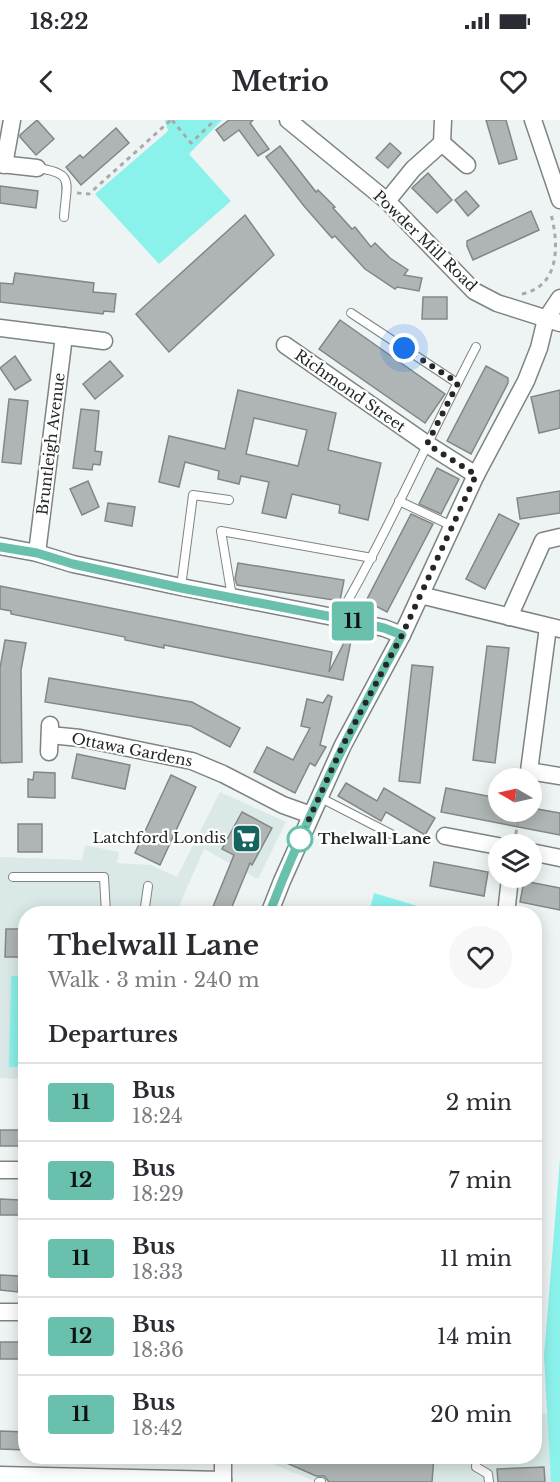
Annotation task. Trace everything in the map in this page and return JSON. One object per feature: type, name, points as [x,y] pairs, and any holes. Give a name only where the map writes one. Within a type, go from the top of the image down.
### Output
[{"type":"street","points":[[12,120],[2,164],[37,168]]},
{"type":"street","name":"Powder Mill Road","points":[[288,120],[387,201],[474,291],[497,303],[553,321]]},
{"type":"street","points":[[387,201],[413,169],[442,143],[443,120]]},
{"type":"street","points":[[533,120],[555,204]]},
{"type":"street","points":[[442,143],[467,165]]},
{"type":"street","points":[[272,906],[310,815],[348,735],[402,635],[476,475],[530,372],[553,321],[560,298]]},
{"type":"street","points":[[0,328],[104,341]]},
{"type":"street","name":"Bruntleigh Avenue","points":[[37,553],[64,336]]},
{"type":"street","name":"Richmond Street","points":[[285,345],[427,444],[476,475]]},
{"type":"street","points":[[510,617],[543,541],[560,537]]},
{"type":"street","points":[[0,546],[181,588],[384,628],[402,635]]},
{"type":"street","points":[[420,595],[554,628],[529,771],[560,776]]},
{"type":"street","name":"Ottawa Gardens","points":[[49,752],[50,730],[192,761],[283,805],[310,815]]},
{"type":"street","points":[[445,836],[488,844]]},
{"type":"street","points":[[542,854],[560,858]]},
{"type":"street","points":[[507,906],[509,888]]},
{"type":"street","points":[[0,1170],[18,1170]]},
{"type":"street","points":[[0,1312],[18,1312]]},
{"type":"street","points":[[0,1475],[223,1481],[224,1464]]},
{"type":"lane","points":[[37,168],[56,171],[63,175],[67,182],[64,217]]},
{"type":"lane","points":[[351,313],[458,383]]},
{"type":"lane","points":[[338,618],[372,558],[476,347]]},
{"type":"lane","points":[[181,588],[193,495],[229,500]]},
{"type":"lane","points":[[399,501],[452,526]]},
{"type":"lane","points":[[232,598],[221,531],[372,558]]},
{"type":"lane","points":[[319,797],[391,834]]},
{"type":"lane","points":[[13,878],[104,877],[106,906]]},
{"type":"lane","points":[[145,906],[148,886]]},
{"type":"lane","points":[[476,1464],[476,1467],[488,1474],[489,1482]]},
{"type":"path","points":[[66,192],[89,194],[172,120],[191,143],[215,120]]},
{"type":"path","points":[[515,294],[526,293],[540,287],[554,269],[555,204]]},
{"type":"path","points":[[554,269],[560,271]]},
{"type":"shaded area","points":[[165,120],[222,120],[189,154],[231,201],[159,264],[95,194],[168,131]]},
{"type":"shaded area","points":[[220,792],[286,822],[258,879],[204,849],[179,906],[18,906],[18,1079],[0,1078],[0,857],[82,860],[85,845],[119,852],[117,863],[151,865],[177,877]]},
{"type":"shaded area","points":[[374,893],[417,906],[371,906]]},
{"type":"shaded area","points":[[11,976],[18,976],[18,1067],[9,1067]]},
{"type":"shaded area","points":[[560,1158],[560,1482],[551,1482],[544,1356]]},
{"type":"shaded area","points":[[542,1414],[548,1414],[551,1482],[317,1482],[273,1464],[542,1464]]},
{"type":"building","points":[[37,120],[54,139],[36,155],[20,135]]},
{"type":"building","points":[[229,120],[253,120],[250,123],[269,149],[258,156],[239,130],[224,141],[216,130]]},
{"type":"building","points":[[486,120],[506,120],[517,159],[499,164]]},
{"type":"building","points":[[116,128],[129,143],[81,185],[66,167],[80,155],[83,158]]},
{"type":"building","points":[[390,143],[401,153],[388,168],[376,158]]},
{"type":"building","points":[[280,146],[316,192],[318,190],[352,229],[355,227],[371,247],[375,243],[390,258],[408,270],[404,275],[422,278],[419,291],[397,287],[395,289],[365,269],[335,236],[332,238],[266,157]]},
{"type":"building","points":[[428,173],[452,200],[437,213],[412,188]]},
{"type":"building","points":[[0,186],[38,191],[36,208],[0,203]]},
{"type":"building","points":[[466,191],[479,206],[468,216],[455,200]]},
{"type":"building","points":[[531,211],[539,230],[473,260],[467,241]]},
{"type":"building","points":[[245,215],[274,255],[169,352],[136,314]]},
{"type":"building","points":[[15,273],[94,283],[93,292],[116,294],[114,312],[104,311],[103,314],[0,302],[0,283],[13,284]]},
{"type":"building","points":[[423,297],[447,297],[447,319],[422,319]]},
{"type":"building","points":[[340,320],[445,394],[425,423],[319,349]]},
{"type":"building","points":[[15,356],[31,380],[15,390],[0,368]]},
{"type":"building","points":[[110,361],[123,376],[95,399],[83,384]]},
{"type":"building","points":[[486,366],[508,378],[508,383],[471,454],[447,441]]},
{"type":"building","points":[[238,390],[336,413],[328,450],[381,463],[368,520],[339,513],[340,505],[292,494],[286,518],[262,513],[269,482],[241,476],[239,484],[218,479],[219,471],[185,462],[179,487],[159,482],[169,436],[225,449]],"holes":[[[254,418],[307,430],[298,466],[246,454]]]},
{"type":"building","points":[[560,390],[560,428],[539,433],[531,397]]},
{"type":"building","points":[[9,399],[28,401],[21,464],[2,462]]},
{"type":"building","points":[[81,409],[99,411],[95,451],[102,452],[100,465],[93,464],[92,470],[73,468]]},
{"type":"building","points":[[437,468],[459,479],[441,514],[419,504]]},
{"type":"building","points":[[88,481],[99,507],[82,515],[70,489]]},
{"type":"building","points":[[560,491],[560,513],[520,519],[517,498]]},
{"type":"building","points":[[108,503],[135,507],[132,526],[105,521]]},
{"type":"building","points":[[411,514],[433,524],[387,612],[366,601]]},
{"type":"building","points":[[499,514],[519,524],[485,589],[466,579]]},
{"type":"building","points":[[238,563],[344,580],[340,601],[237,585],[235,579]]},
{"type":"building","points":[[0,586],[332,652],[329,672],[348,635],[352,636],[343,680],[164,645],[164,648],[125,640],[125,637],[11,614],[11,611],[0,609]]},
{"type":"building","points":[[5,640],[26,643],[21,670],[22,762],[1,763],[0,758],[0,668]]},
{"type":"building","points":[[487,646],[509,648],[495,763],[473,760]]},
{"type":"building","points":[[412,665],[433,667],[420,783],[399,781]]},
{"type":"building","points":[[49,678],[192,702],[240,728],[230,747],[191,726],[45,702]]},
{"type":"building","points":[[328,695],[332,697],[320,745],[326,747],[315,766],[310,763],[295,793],[254,772],[267,747],[293,760],[310,728],[301,726],[307,699],[323,703]]},
{"type":"building","points":[[77,754],[130,765],[125,789],[72,778]]},
{"type":"building","points":[[34,772],[55,773],[55,798],[28,797],[28,779],[33,780]]},
{"type":"building","points":[[171,775],[196,787],[160,865],[135,853]]},
{"type":"building","points":[[346,783],[377,801],[384,788],[435,818],[425,835],[386,812],[381,821],[338,796]]},
{"type":"building","points":[[446,788],[488,796],[488,821],[441,812]]},
{"type":"building","points":[[542,810],[560,813],[560,835],[493,822],[542,822]]},
{"type":"building","name":"Latchford Londis","points":[[242,812],[272,828],[252,865],[250,863],[232,906],[213,906],[234,855],[222,849]]},
{"type":"building","points":[[18,824],[42,824],[42,852],[18,852]]},
{"type":"building","points":[[434,862],[488,872],[484,896],[430,886]]},
{"type":"building","points":[[542,884],[560,888],[560,910],[520,902],[523,888],[542,888]]},
{"type":"building","points":[[6,929],[18,929],[18,957],[5,957]]},
{"type":"building","points":[[0,1130],[18,1130],[18,1146],[0,1146]]},
{"type":"building","points":[[0,1199],[18,1200],[18,1215],[0,1215]]},
{"type":"building","points":[[0,1275],[18,1276],[18,1292],[0,1290]]},
{"type":"building","points":[[0,1342],[18,1342],[18,1359],[0,1359]]},
{"type":"building","points":[[0,1431],[18,1432],[18,1450],[0,1449]]},
{"type":"building","points":[[289,1464],[433,1464],[432,1482],[329,1482],[324,1476],[316,1476]]},
{"type":"building","points":[[544,1467],[545,1482],[498,1482],[497,1469]]},
{"type":"bus line","name":"11","points":[[0,547],[37,553],[73,564],[181,588],[384,628],[402,635],[343,745],[310,815],[272,906]]},
{"type":"place","name":"Latchford Londis","points":[[247,838]]},
{"type":"place","name":"Thelwall Lane","points":[[300,839]]},
{"type":"route","points":[[300,839],[343,745],[402,635],[476,475],[427,444],[458,383],[404,348]]}]
